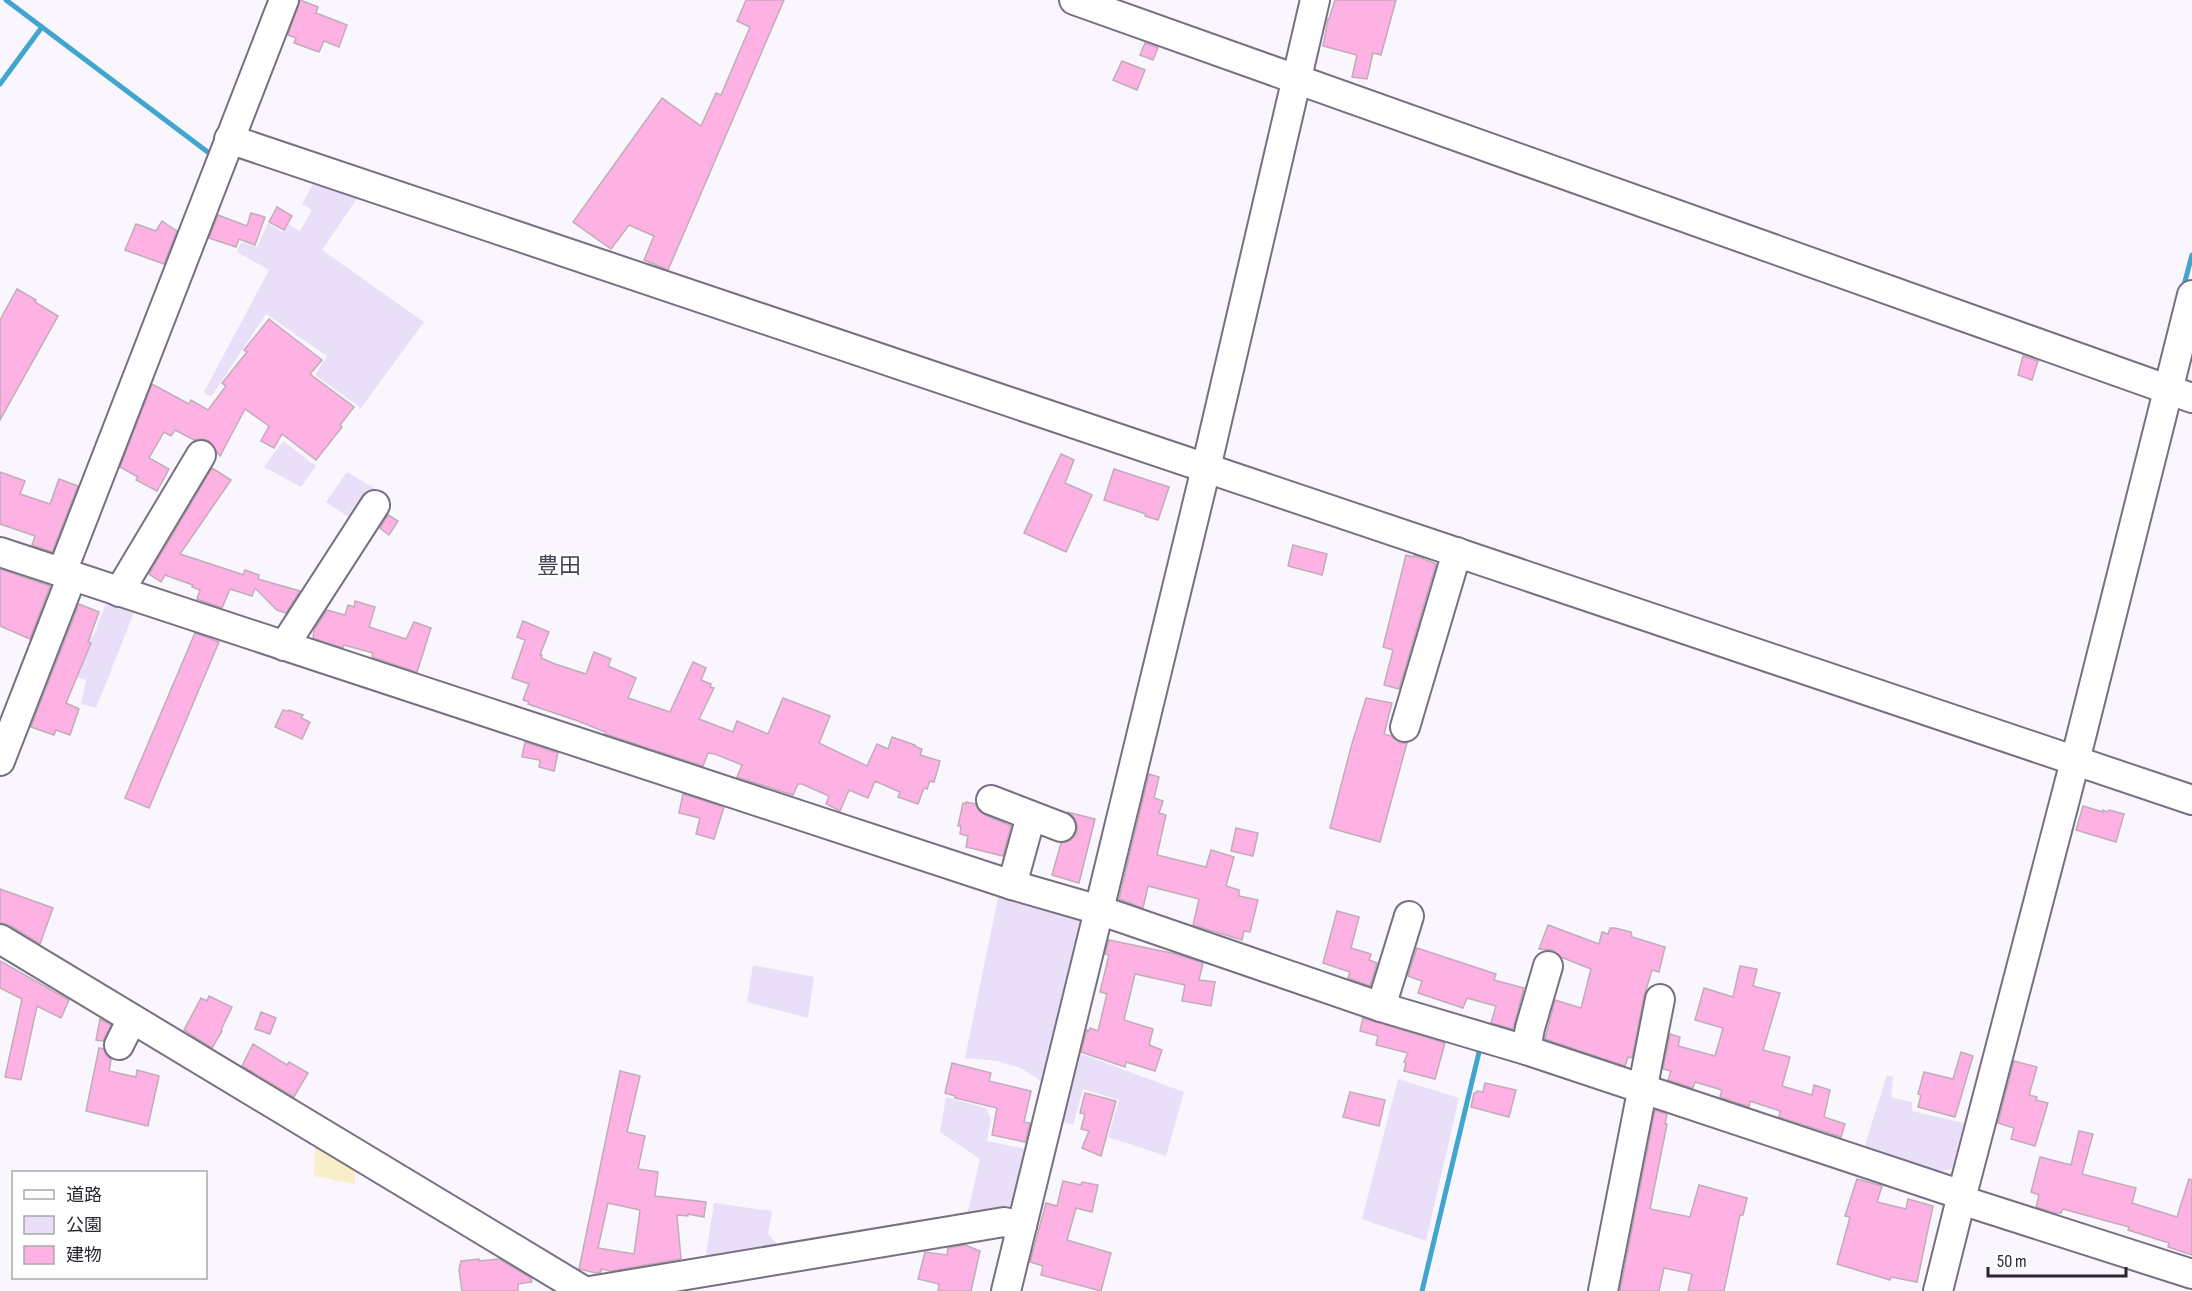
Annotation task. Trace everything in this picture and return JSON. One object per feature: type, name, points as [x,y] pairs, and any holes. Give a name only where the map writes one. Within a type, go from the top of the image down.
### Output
[{"type":"street","points":[[0,760],[66,569],[234,141],[284,0]]},
{"type":"street","points":[[1074,0],[2170,391]]},
{"type":"street","points":[[1006,1291],[1016,1224],[1198,465],[1288,76],[1315,0]]},
{"type":"street","points":[[234,141],[2192,800]]},
{"type":"street","points":[[1938,1291],[1959,1193],[2067,758],[2170,391],[2192,295]]},
{"type":"street","points":[[121,587],[201,455]]},
{"type":"street","points":[[287,641],[375,506]]},
{"type":"street","points":[[0,552],[66,569],[1014,876],[1092,908],[1645,1083],[2192,1274]]},
{"type":"street","points":[[1405,727],[1458,552]]},
{"type":"street","points":[[991,800],[1061,827]]},
{"type":"street","points":[[1014,876],[1031,816]]},
{"type":"street","points":[[1384,999],[1409,916]]},
{"type":"street","points":[[0,939],[584,1291]]},
{"type":"street","points":[[1527,1045],[1548,966]]},
{"type":"street","points":[[1603,1291],[1660,999]]},
{"type":"street","points":[[119,1045],[132,1019]]},
{"type":"street","points":[[590,1291],[1004,1222],[1016,1224]]},
{"type":"green space","points":[[318,175],[362,191],[322,250],[424,322],[361,408],[315,375],[327,356],[266,314],[211,397],[204,392],[269,270],[237,252],[241,242],[257,247],[268,223],[282,232],[288,224],[300,231],[312,210],[302,204]]},
{"type":"green space","points":[[283,441],[316,466],[301,487],[264,467]]},
{"type":"green space","points":[[347,472],[377,490],[377,496],[358,523],[326,502]]},
{"type":"green space","points":[[107,601],[135,610],[96,708],[81,704],[86,680],[67,674],[68,666],[44,656],[61,625],[93,637]]},
{"type":"green space","points":[[999,893],[1080,921],[1041,1081],[1021,1068],[997,1061],[965,1058]]},
{"type":"green space","points":[[753,965],[814,977],[808,1018],[747,1002]]},
{"type":"green space","points":[[1076,1052],[1184,1092],[1166,1156],[1108,1137],[1119,1100],[1083,1089],[1073,1125],[1058,1120]]},
{"type":"green space","points":[[1887,1075],[1893,1077],[1891,1097],[1912,1102],[1912,1111],[1964,1123],[1952,1169],[1937,1172],[1864,1148]]},
{"type":"green space","points":[[1398,1079],[1459,1098],[1426,1241],[1362,1219]]},
{"type":"green space","points":[[946,1097],[986,1108],[991,1119],[987,1141],[1025,1149],[1009,1216],[965,1224],[980,1159],[940,1132]]},
{"type":"green space","points":[[714,1203],[772,1211],[768,1234],[778,1245],[796,1244],[705,1261]]},
{"type":"sand","points":[[315,1139],[355,1157],[355,1184],[314,1176]]},
{"type":"building","points":[[300,0],[318,7],[316,13],[347,25],[339,47],[324,41],[319,52],[294,43],[296,38],[288,35]]},
{"type":"building","points":[[746,0],[784,0],[668,270],[644,260],[654,236],[629,225],[611,249],[573,222],[662,98],[701,126],[716,93],[721,95],[750,27],[737,21]]},
{"type":"building","points":[[1335,0],[1396,0],[1381,55],[1373,53],[1367,79],[1352,77],[1357,55],[1323,46],[1328,19]]},
{"type":"building","points":[[1145,43],[1158,48],[1153,60],[1140,55]]},
{"type":"building","points":[[1122,61],[1145,70],[1137,90],[1113,80]]},
{"type":"building","points":[[277,207],[292,216],[284,230],[269,222]]},
{"type":"building","points":[[251,213],[265,217],[255,245],[239,239],[236,247],[209,238],[218,215],[247,226]]},
{"type":"building","points":[[162,221],[177,231],[164,264],[125,250],[136,224],[156,231]]},
{"type":"building","points":[[17,289],[58,316],[0,420],[0,320]]},
{"type":"building","points":[[269,319],[322,360],[310,374],[354,407],[340,425],[342,427],[316,460],[282,434],[274,448],[261,441],[269,426],[245,409],[220,456],[209,441],[194,440],[175,430],[171,436],[164,432],[149,458],[169,469],[157,491],[136,480],[138,477],[120,467],[152,384],[189,404],[191,400],[208,410],[226,386],[222,383],[247,352],[244,350]]},
{"type":"building","points":[[2023,356],[2038,361],[2032,380],[2018,375]]},
{"type":"building","points":[[1061,454],[1074,460],[1065,483],[1092,495],[1066,552],[1024,533]]},
{"type":"building","points":[[212,468],[231,480],[180,554],[243,575],[245,570],[259,575],[258,579],[300,591],[286,613],[277,610],[255,588],[252,596],[230,589],[222,608],[197,599],[200,590],[192,587],[193,585],[165,575],[161,582],[149,574]]},
{"type":"building","points":[[1114,469],[1169,487],[1158,520],[1104,500]]},
{"type":"building","points":[[0,472],[25,481],[20,494],[50,504],[59,479],[78,486],[52,552],[32,545],[35,536],[0,524]]},
{"type":"building","points":[[388,515],[398,521],[389,535],[380,528]]},
{"type":"building","points":[[1293,545],[1327,554],[1322,575],[1288,566]]},
{"type":"building","points":[[1406,555],[1414,557],[1414,555],[1436,564],[1399,689],[1384,685],[1393,650],[1383,647]]},
{"type":"building","points":[[0,569],[50,586],[30,639],[0,626]]},
{"type":"building","points":[[355,601],[375,607],[369,627],[406,639],[414,622],[431,628],[417,672],[372,657],[373,653],[344,645],[343,648],[313,638],[314,630],[327,610],[345,615],[348,605],[354,607]]},
{"type":"building","points":[[79,604],[99,612],[88,642],[91,643],[66,703],[79,709],[70,735],[56,730],[54,735],[31,727]]},
{"type":"building","points":[[523,621],[549,632],[540,655],[542,655],[541,658],[586,674],[594,652],[611,659],[608,666],[636,678],[628,698],[670,712],[693,662],[706,668],[701,680],[711,684],[710,687],[714,688],[699,719],[733,732],[737,721],[768,734],[783,698],[830,716],[819,743],[867,766],[877,744],[888,749],[892,737],[915,745],[922,749],[920,755],[940,761],[934,782],[930,781],[927,789],[924,788],[918,804],[898,797],[900,792],[875,781],[868,798],[849,790],[840,811],[826,804],[829,796],[802,784],[798,784],[793,795],[737,777],[742,765],[715,754],[708,753],[703,766],[605,734],[605,732],[578,721],[528,704],[529,702],[523,700],[529,684],[512,678],[525,640],[517,637]]},
{"type":"building","points":[[195,633],[219,642],[149,808],[125,798]]},
{"type":"building","points":[[1366,698],[1392,703],[1384,734],[1400,743],[1407,743],[1380,842],[1330,828]]},
{"type":"building","points":[[283,710],[303,715],[301,718],[310,722],[302,739],[275,727]]},
{"type":"building","points":[[525,742],[558,753],[554,771],[539,767],[540,760],[522,757]]},
{"type":"building","points":[[1149,774],[1159,777],[1154,798],[1163,801],[1159,813],[1166,815],[1157,855],[1206,867],[1211,850],[1234,857],[1226,886],[1239,890],[1239,896],[1258,900],[1250,932],[1244,931],[1242,940],[1193,925],[1199,899],[1148,886],[1143,908],[1119,899]]},
{"type":"building","points":[[683,794],[724,807],[714,839],[696,834],[700,818],[679,813]]},
{"type":"building","points":[[966,802],[975,804],[985,815],[1011,826],[1003,856],[966,847],[968,836],[960,834],[961,826],[958,826],[963,803],[966,804]]},
{"type":"building","points":[[2083,806],[2103,812],[2103,810],[2108,812],[2109,810],[2124,814],[2116,842],[2076,830]]},
{"type":"building","points":[[1067,812],[1095,819],[1079,883],[1052,875],[1061,843],[1071,840],[1077,832],[1077,824],[1073,816]]},
{"type":"building","points":[[1236,828],[1258,833],[1253,856],[1231,851]]},
{"type":"building","points":[[0,889],[53,908],[40,944],[9,925],[0,923]]},
{"type":"building","points":[[1337,911],[1359,917],[1351,948],[1371,954],[1369,960],[1377,963],[1370,986],[1348,978],[1350,972],[1323,963]]},
{"type":"building","points":[[1548,925],[1599,944],[1602,932],[1608,934],[1610,928],[1615,928],[1631,932],[1632,937],[1665,947],[1659,972],[1652,970],[1644,996],[1632,1058],[1628,1057],[1625,1066],[1545,1039],[1555,1000],[1581,1008],[1591,969],[1561,957],[1553,950],[1539,949]]},
{"type":"building","points":[[1109,940],[1176,954],[1203,963],[1199,980],[1215,982],[1211,1006],[1182,1001],[1185,985],[1135,974],[1124,1020],[1153,1029],[1149,1045],[1162,1050],[1155,1071],[1126,1062],[1125,1067],[1081,1052],[1087,1030],[1089,1031],[1090,1028],[1098,1031],[1107,994],[1100,992],[1109,955],[1105,954]]},
{"type":"building","points":[[1417,948],[1496,974],[1494,980],[1524,988],[1513,1029],[1491,1023],[1496,1006],[1467,998],[1463,1008],[1418,993],[1422,981],[1408,976]]},
{"type":"building","points":[[0,961],[69,1000],[61,1018],[37,1006],[21,1080],[5,1077],[22,999],[0,988]]},
{"type":"building","points":[[1740,966],[1757,969],[1753,986],[1780,993],[1763,1050],[1790,1057],[1782,1086],[1812,1095],[1814,1085],[1830,1090],[1824,1117],[1845,1124],[1841,1137],[1779,1117],[1780,1111],[1750,1101],[1749,1107],[1720,1097],[1722,1090],[1695,1082],[1693,1088],[1668,1080],[1671,1071],[1663,1069],[1670,1034],[1680,1037],[1678,1046],[1715,1056],[1723,1028],[1695,1020],[1704,988],[1733,997]]},
{"type":"building","points":[[209,996],[232,1007],[212,1048],[184,1030],[201,998],[207,1001]]},
{"type":"building","points":[[261,1012],[276,1018],[270,1034],[255,1029]]},
{"type":"building","points":[[1363,1018],[1445,1043],[1435,1079],[1404,1071],[1406,1063],[1404,1062],[1408,1053],[1376,1045],[1378,1036],[1360,1031]]},
{"type":"building","points":[[100,1019],[111,1025],[103,1041],[96,1040]]},
{"type":"building","points":[[253,1044],[287,1065],[289,1062],[308,1073],[294,1097],[242,1066]]},
{"type":"building","points":[[99,1048],[104,1049],[111,1060],[109,1071],[136,1077],[137,1070],[159,1076],[148,1126],[86,1111]]},
{"type":"building","points":[[1961,1052],[1973,1056],[1955,1117],[1918,1107],[1921,1095],[1918,1094],[1924,1072],[1953,1079]]},
{"type":"building","points":[[2014,1061],[2037,1067],[2029,1095],[2037,1097],[2036,1100],[2048,1103],[2035,1146],[2011,1139],[2014,1128],[1998,1123]]},
{"type":"building","points":[[952,1063],[991,1073],[989,1081],[1031,1091],[1024,1122],[1030,1123],[1025,1142],[992,1135],[997,1108],[955,1098],[945,1093]]},
{"type":"building","points":[[620,1071],[640,1076],[627,1132],[645,1136],[638,1169],[658,1172],[655,1196],[706,1202],[704,1217],[688,1214],[688,1216],[677,1215],[681,1259],[611,1271],[601,1269],[601,1272],[596,1273],[579,1269]],"holes":[[[608,1203],[640,1210],[634,1254],[598,1248]]]},
{"type":"building","points":[[1485,1083],[1516,1090],[1509,1117],[1471,1107],[1474,1093],[1483,1092]]},
{"type":"building","points":[[1350,1092],[1385,1100],[1379,1126],[1343,1117]]},
{"type":"building","points":[[1085,1093],[1116,1101],[1101,1156],[1082,1148],[1089,1131],[1081,1129],[1085,1114],[1080,1113]]},
{"type":"building","points":[[1655,1110],[1667,1114],[1665,1124],[1667,1124],[1650,1209],[1690,1217],[1699,1185],[1747,1198],[1743,1215],[1740,1215],[1724,1291],[1688,1291],[1692,1274],[1664,1268],[1659,1291],[1620,1291]]},
{"type":"building","points":[[2079,1131],[2093,1134],[2082,1174],[2136,1188],[2132,1203],[2177,1217],[2189,1179],[2192,1180],[2192,1255],[2168,1247],[2169,1243],[2128,1230],[2129,1227],[2063,1209],[2061,1213],[2055,1213],[2036,1207],[2039,1195],[2031,1192],[2040,1157],[2071,1165]]},
{"type":"building","points":[[1857,1179],[1882,1186],[1877,1202],[1906,1209],[1908,1199],[1933,1206],[1917,1282],[1891,1277],[1890,1280],[1837,1264],[1850,1217],[1845,1216]]},
{"type":"building","points":[[1063,1181],[1081,1185],[1082,1182],[1098,1185],[1092,1212],[1076,1208],[1067,1240],[1111,1253],[1101,1291],[1041,1275],[1043,1266],[1030,1262],[1046,1203],[1057,1206]]},
{"type":"building","points":[[965,1245],[980,1251],[971,1291],[938,1291],[939,1284],[918,1279],[925,1252],[947,1255],[948,1248]]},
{"type":"building","points":[[479,1259],[479,1261],[499,1259],[531,1278],[532,1282],[518,1284],[518,1291],[462,1291],[459,1270],[461,1261]]},
{"type":"waterway","points":[[6,0],[213,156]]},
{"type":"waterway","points":[[0,84],[42,27]]},
{"type":"waterway","points":[[2183,289],[2192,255]]},
{"type":"waterway","points":[[1422,1291],[1480,1048]]},
{"type":"district","name":"豊田","points":[[559,565]]}]
